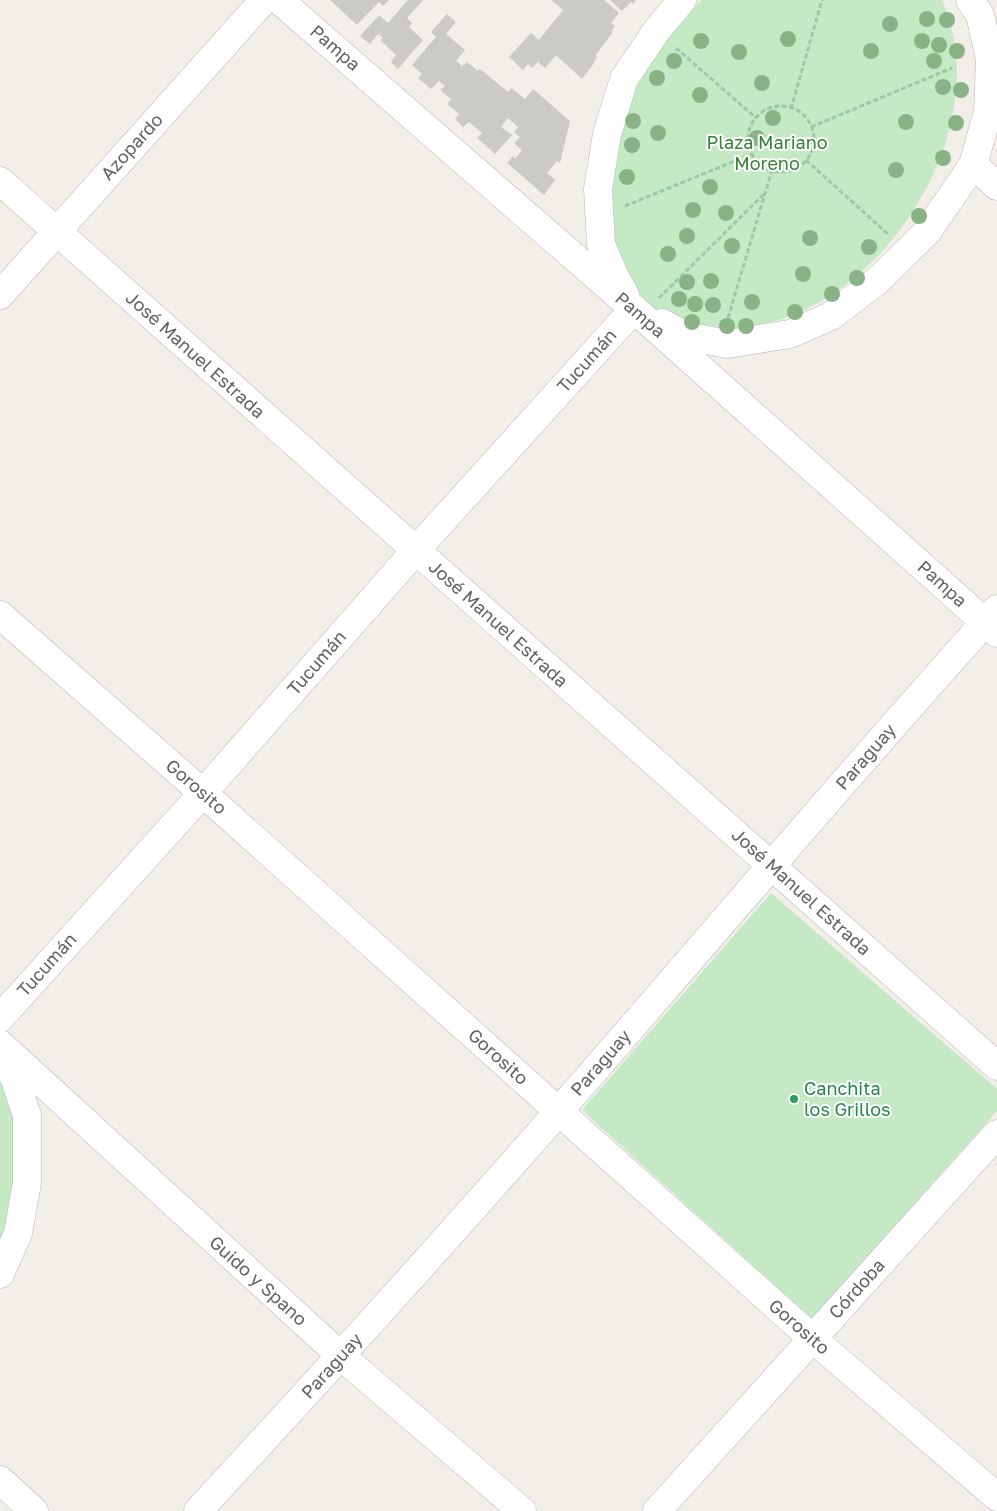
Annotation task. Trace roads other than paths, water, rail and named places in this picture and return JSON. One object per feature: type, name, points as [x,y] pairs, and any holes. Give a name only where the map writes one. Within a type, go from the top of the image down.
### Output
[{"type":"street","name":"Azopardo","points":[[0,295],[264,0]]},
{"type":"street","name":"Pampa","points":[[280,0],[993,621]]},
{"type":"street","points":[[682,0],[657,30],[624,79],[607,134],[598,189],[601,244],[614,275],[634,309],[686,336],[727,344],[790,334],[831,316],[878,282],[927,232],[973,166],[988,112],[994,58],[980,15],[970,0]]},
{"type":"street","points":[[973,166],[997,186]]},
{"type":"street","name":"José Manuel Estrada","points":[[0,181],[997,1066]]},
{"type":"street","name":"Tucumán","points":[[0,1018],[203,792],[416,550],[634,309]]},
{"type":"street","name":"Gorosito","points":[[0,615],[203,792],[813,1339],[997,1496]]},
{"type":"street","name":"Paraguay","points":[[198,1511],[341,1356],[559,1112],[771,865],[993,621]]},
{"type":"street","name":"Guido y Spano","points":[[0,1044],[341,1356],[522,1511]]},
{"type":"street","points":[[0,1054],[14,1077],[27,1115],[27,1183],[18,1233],[0,1274]]},
{"type":"street","name":"Córdoba","points":[[657,1511],[997,1134]]},
{"type":"street","points":[[0,1480],[34,1511]]},
{"type":"place","name":"Canchita los Grillos","points":[[794,1099]]},
{"type":"park label","name":"Plaza Mariano Moreno","points":[[767,153]]}]
